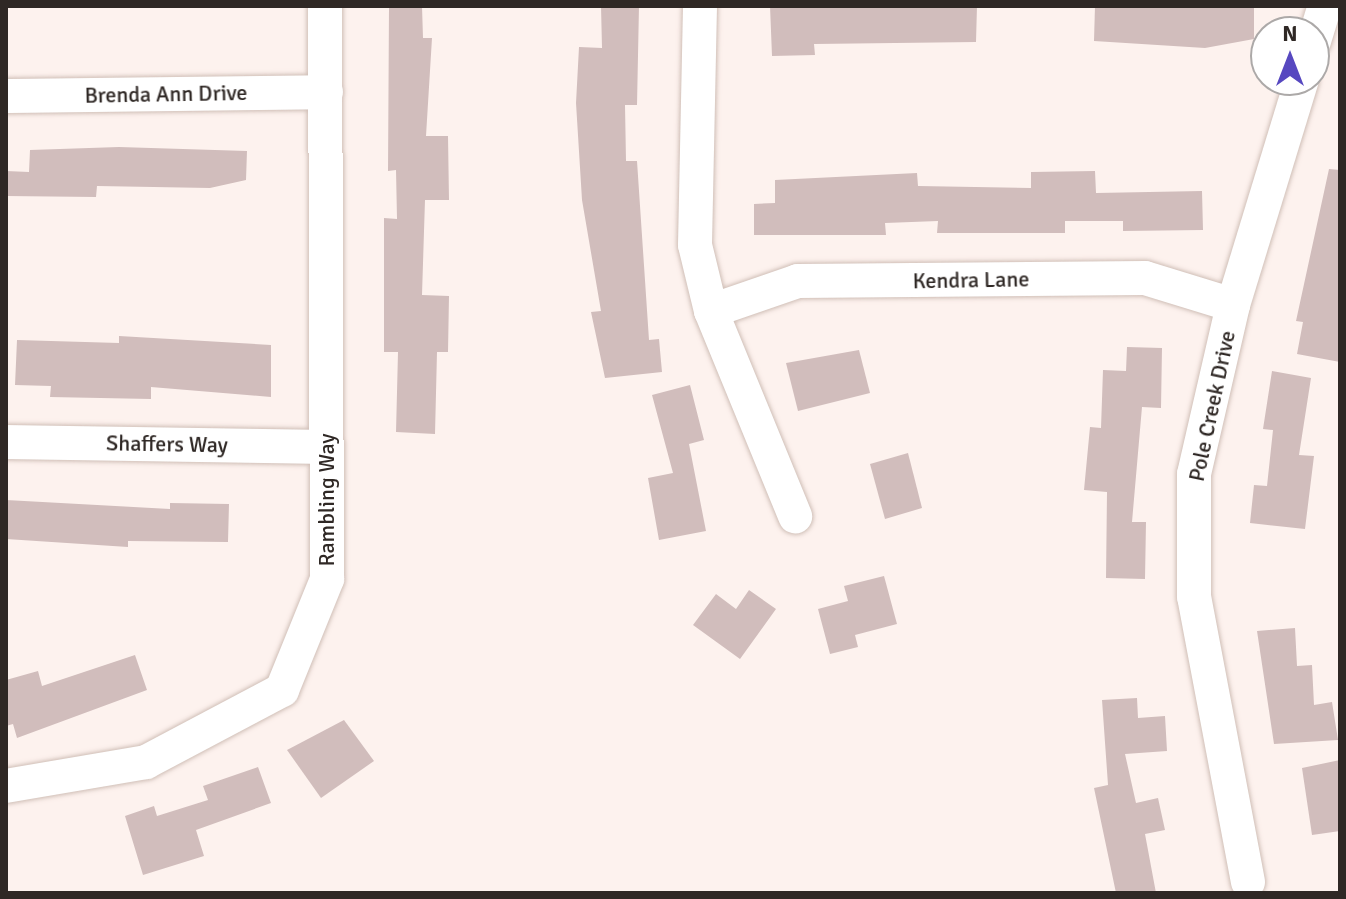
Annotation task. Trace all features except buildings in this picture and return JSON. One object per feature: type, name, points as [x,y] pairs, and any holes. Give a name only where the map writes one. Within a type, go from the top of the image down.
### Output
[{"type":"street","name":"Rambling Way","points":[[6,786],[146,762],[282,690],[327,579],[325,6]]},
{"type":"street","points":[[700,6],[695,245],[711,311],[795,516]]},
{"type":"street","name":"Brenda Ann Drive","points":[[6,96],[326,92]]},
{"type":"street","name":"Pole Creek Drive","points":[[1248,882],[1194,597],[1194,474],[1233,305],[1297,96]]},
{"type":"street","name":"Kendra Lane","points":[[711,311],[814,281],[1145,278],[1233,305]]},
{"type":"street","name":"Shaffers Way","points":[[6,442],[327,447]]}]
